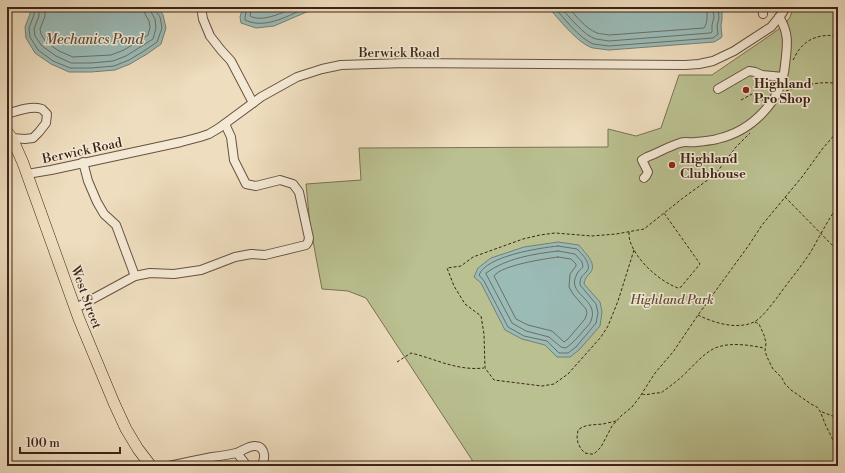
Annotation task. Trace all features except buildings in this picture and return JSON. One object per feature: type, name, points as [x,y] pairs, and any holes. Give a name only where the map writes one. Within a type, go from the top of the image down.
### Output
[{"type":"main road","name":"West Street","points":[[9,135],[27,174],[76,308],[126,429],[152,466]]},
{"type":"street","points":[[201,7],[203,19],[210,36],[231,61],[253,102]]},
{"type":"street","name":"Berwick Road","points":[[27,174],[209,134],[225,124],[253,102],[274,89],[297,77],[322,68],[341,65],[406,63],[699,64],[717,60],[734,51],[766,30],[780,17],[786,7]]},
{"type":"street","points":[[644,178],[648,172],[642,160],[681,142],[716,140],[728,136],[756,119],[769,105],[779,90],[785,64],[787,36],[780,17]]},
{"type":"street","points":[[718,89],[749,71],[762,75],[783,77]]},
{"type":"street","points":[[7,114],[26,108],[36,108],[43,109],[47,114],[46,123],[33,138],[25,139],[9,135]]},
{"type":"street","points":[[76,308],[134,276],[150,273],[174,274],[201,270],[235,257],[251,254],[265,255],[306,245],[309,238],[299,192],[293,184],[280,180],[256,186],[246,184],[234,160],[231,137],[225,124]]},
{"type":"street","points":[[83,162],[88,180],[97,202],[104,214],[116,225],[134,276]]},
{"type":"street","points":[[169,466],[237,453],[249,447],[256,446],[260,447],[264,453],[262,464],[260,466]]},
{"type":"street","points":[[237,453],[247,466]]},
{"type":"path","points":[[785,64],[790,63],[802,46],[812,39],[825,35],[837,36],[838,32]]},
{"type":"path","points":[[776,94],[790,89],[829,82],[838,84]]},
{"type":"path","points":[[741,100],[754,93],[769,105]]},
{"type":"path","points":[[616,421],[605,424],[587,425],[578,430],[577,438],[585,453],[594,454],[601,447],[612,426],[632,407],[642,394],[655,373],[673,352],[762,225],[838,131]]},
{"type":"path","points":[[634,250],[618,301],[608,326],[602,337],[568,374],[554,384],[542,386],[494,380],[485,368],[484,334],[481,316],[465,304],[454,286],[447,268],[461,266],[473,257],[523,239],[540,235],[555,233],[592,236],[616,234],[644,229],[717,172],[736,147],[750,133]]},
{"type":"path","points":[[785,197],[838,251]]},
{"type":"path","points":[[698,315],[708,320],[737,326],[755,322],[771,306],[810,254],[838,206]]},
{"type":"path","points":[[629,232],[629,239],[634,250],[649,269],[660,278],[678,288],[681,287],[700,264],[664,213]]},
{"type":"path","points":[[755,322],[758,324],[764,335],[766,343],[765,348],[769,362],[785,384],[816,406],[820,411],[838,450]]},
{"type":"path","points":[[642,394],[660,393],[677,381],[715,348],[730,345],[765,348]]},
{"type":"path","points":[[397,362],[411,353],[454,366],[473,369],[485,368]]},
{"type":"path","points":[[820,411],[838,418]]},
{"type":"green space","name":"Highland Park","points":[[794,7],[838,7],[838,466],[476,466],[366,298],[348,291],[322,289],[310,225],[306,184],[361,180],[359,148],[608,147],[608,129],[636,136],[661,128],[679,75],[712,75],[785,24]]},
{"type":"water","name":"Mechanics Pond","points":[[30,7],[158,7],[163,15],[166,28],[161,44],[130,64],[115,70],[69,72],[51,64],[35,53],[26,38],[25,27],[30,14]]},
{"type":"water","points":[[243,7],[318,7],[274,26],[256,28],[241,23],[240,17]]},
{"type":"water","points":[[548,7],[722,7],[722,36],[714,42],[609,50],[593,48],[587,46],[575,36]]},
{"type":"water","points":[[558,242],[579,245],[592,262],[592,270],[586,278],[584,284],[600,302],[602,312],[600,326],[579,350],[570,357],[557,357],[545,345],[522,339],[505,330],[481,283],[474,277],[478,268],[491,258],[524,247]]},
{"type":"place","name":"Highland Pro Shop","points":[[746,90]]},
{"type":"place","name":"Highland Clubhouse","points":[[672,165]]}]
